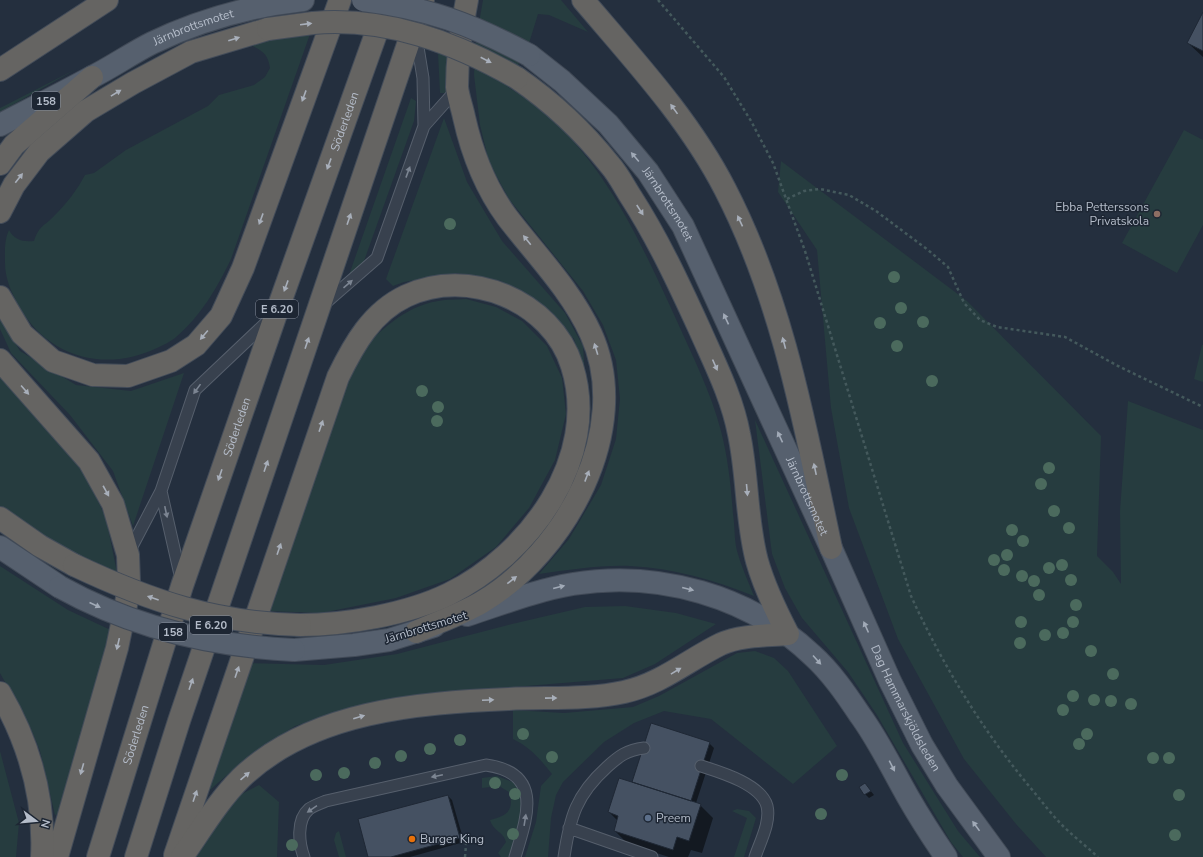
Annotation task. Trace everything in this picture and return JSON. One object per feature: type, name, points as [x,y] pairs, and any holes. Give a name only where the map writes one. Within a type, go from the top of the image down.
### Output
[{"type":"highway","points":[[0,70],[107,0]]},
{"type":"highway","points":[[0,297],[22,334],[53,361],[93,374],[128,376],[171,361],[196,345],[220,316],[243,268],[340,0]]},
{"type":"highway","name":"Söderleden","points":[[98,857],[182,586],[276,314],[388,0]]},
{"type":"highway","name":"E 6.20","points":[[136,857],[178,721],[423,0]]},
{"type":"highway","points":[[416,632],[482,602],[515,578],[541,553],[563,522],[582,490],[595,456],[603,420],[604,391],[600,363],[592,337],[580,311],[543,260],[507,216],[482,175],[470,145],[457,89],[461,32],[467,0]]},
{"type":"highway","points":[[583,0],[661,92],[695,138],[725,188],[754,250],[775,311],[804,422],[831,548]]},
{"type":"highway","points":[[0,212],[14,185],[39,152],[86,110],[191,52],[268,29],[314,23],[355,23],[388,26],[417,33],[453,45],[487,60],[545,97],[572,122],[611,166],[645,218],[678,280],[725,386],[734,413],[745,469],[751,531],[757,561],[764,583],[788,634],[737,639],[722,644],[664,678],[624,692],[568,697],[446,701],[361,716],[329,726],[270,755],[242,778],[218,804],[182,857]]},
{"type":"highway","points":[[0,164],[14,145],[92,77]]},
{"type":"highway","points":[[0,518],[40,546],[74,565],[118,586],[201,613],[248,622],[300,625],[360,620],[421,604],[449,594],[475,579],[500,559],[521,540],[545,510],[558,487],[570,461],[577,432],[578,408],[576,383],[572,365],[561,340],[550,325],[529,308],[506,295],[484,289],[453,286],[429,288],[406,296],[386,309],[364,330],[338,377],[174,857]]},
{"type":"highway","points":[[0,360],[89,461],[113,504],[128,554],[129,582],[117,648],[57,857]]},
{"type":"highway","points":[[0,693],[20,734],[31,764],[39,797],[43,836],[42,857]]},
{"type":"main road","name":"Järnbrottsmotet","points":[[92,77],[151,44],[183,29],[237,11],[270,4],[303,0]]},
{"type":"main road","name":"Järnbrottsmotet","points":[[363,0],[415,8],[460,21],[497,37],[529,55],[562,82],[608,124],[648,172],[683,226],[831,548]]},
{"type":"main road","name":"158","points":[[0,124],[92,77]]},
{"type":"main road","name":"Järnbrottsmotet","points":[[0,547],[60,587],[108,610],[173,632],[219,643],[256,648],[294,650],[357,645],[389,640],[544,591],[573,584],[605,581],[645,582],[674,586],[724,599],[752,612],[788,634]]},
{"type":"main road","name":"Dag Hammarskjöldsleden","points":[[831,548],[890,681],[922,745],[947,786],[999,857]]},
{"type":"main road","points":[[788,634],[813,656],[838,684],[861,716],[887,756],[908,797],[946,857]]},
{"type":"lane","points":[[318,309],[377,258],[424,126],[423,78],[414,25]]},
{"type":"lane","points":[[424,126],[457,89]]},
{"type":"lane","points":[[128,554],[161,491],[195,390],[276,314]]},
{"type":"lane","points":[[161,491],[182,586]]},
{"type":"lane","points":[[564,857],[569,828],[580,796],[592,781],[620,755],[628,751],[644,748]]},
{"type":"lane","points":[[304,857],[301,849],[300,826],[308,810],[326,801],[486,765],[503,768],[521,780],[528,798],[525,823],[515,857]]},
{"type":"lane","points":[[701,766],[730,775],[756,790],[763,798],[767,806],[767,817],[756,857]]},
{"type":"lane","points":[[569,828],[652,857]]},
{"type":"path","points":[[658,0],[724,77],[751,121],[772,163],[787,199],[805,251],[911,596],[929,635],[971,706],[1019,774],[1061,824],[1098,857]]},
{"type":"path","points":[[787,199],[804,191],[820,189],[849,195],[876,211],[928,250],[948,268],[964,303],[980,320],[997,327],[1065,337],[1118,366],[1203,407]]},
{"type":"path","points":[[465,857],[467,833]]},
{"type":"green space","points":[[483,0],[561,0],[588,32],[549,15],[538,14],[530,40],[508,87],[538,108],[565,132],[588,159],[609,189],[628,221],[661,286],[701,374],[717,416],[727,462],[737,551],[754,596],[693,576],[646,567],[607,566],[539,574],[569,539],[601,485],[616,439],[620,399],[616,360],[603,325],[583,291],[509,199],[489,162],[480,125],[474,75],[476,40]]},
{"type":"green space","points":[[310,34],[231,259],[208,301],[193,320],[175,338],[157,348],[137,355],[117,359],[98,359],[79,356],[61,348],[45,338],[31,323],[19,306],[9,285],[5,269],[5,254],[7,234],[9,230],[13,236],[19,240],[34,241],[40,228],[68,201],[85,175],[94,173],[126,150],[208,106],[219,95],[254,85],[265,77],[270,68],[268,59],[264,53],[250,45],[287,36]]},
{"type":"green space","points":[[438,53],[453,58],[448,93],[440,93]]},
{"type":"green space","points":[[78,68],[0,112],[0,108]]},
{"type":"green space","points":[[411,98],[416,101],[414,121],[362,266],[349,275]]},
{"type":"green space","points":[[444,118],[467,182],[502,241],[565,313],[583,346],[585,375],[574,339],[540,304],[501,281],[457,273],[404,282],[393,286],[386,279]]},
{"type":"green space","points":[[1184,130],[1203,140],[1203,225],[1177,273],[1122,243]]},
{"type":"green space","points":[[781,161],[967,301],[1101,436],[1097,556],[1113,572],[1121,584],[1120,511],[1128,401],[1203,430],[1203,857],[1046,857],[1016,824],[964,759],[898,639],[849,508],[831,408],[817,250],[778,192]]},
{"type":"green space","points":[[466,299],[496,307],[522,321],[547,346],[562,378],[566,414],[555,460],[529,508],[496,547],[450,579],[396,598],[321,613],[267,611],[356,356],[383,329],[403,314],[425,304],[445,300]]},
{"type":"green space","points":[[0,318],[20,351],[76,385],[131,391],[184,373],[133,526],[113,471],[70,415],[11,353],[0,329]]},
{"type":"green space","points":[[1203,345],[1203,382],[1194,379]]},
{"type":"green space","points":[[0,372],[40,422],[84,472],[106,518],[118,578],[62,549],[0,507]]},
{"type":"green space","points":[[755,420],[903,743],[958,831],[980,857],[963,857],[951,842],[877,715],[848,672],[802,618],[785,588],[772,554]]},
{"type":"green space","points":[[0,566],[68,610],[117,633],[58,814],[55,815],[40,751],[30,727],[0,673]]},
{"type":"green space","points":[[625,606],[676,613],[716,624],[655,664],[623,678],[415,695],[342,711],[295,726],[250,755],[203,796],[247,663],[324,665],[397,654],[512,624],[585,607]]},
{"type":"green space","points":[[755,651],[774,658],[788,671],[837,746],[793,784],[711,719],[664,711],[634,723],[604,742],[563,782],[556,795],[551,818],[548,857],[525,857],[536,822],[541,786],[552,774],[530,750],[513,739],[513,710],[564,713],[633,707],[659,696],[737,653]]},
{"type":"green space","points":[[0,751],[19,823],[16,857],[0,857]]},
{"type":"green space","points":[[497,776],[515,783],[524,798],[512,857],[501,857],[498,853],[506,842],[503,836],[493,827],[490,820],[501,817],[508,812],[511,804],[509,792],[499,786],[482,788],[482,778]]},
{"type":"green space","points":[[259,785],[279,802],[277,857],[196,857],[236,797]]},
{"type":"green space","points":[[737,809],[749,811],[756,818],[744,857],[734,857],[747,818],[732,811]]},
{"type":"green space","points":[[339,831],[346,857],[339,857],[334,840],[336,833]]},
{"type":"building","points":[[1203,12],[1203,51],[1187,43]]},
{"type":"building","points":[[651,723],[710,742],[691,801],[632,782]]},
{"type":"building","points":[[619,778],[701,804],[689,841],[677,837],[673,850],[614,831],[618,816],[608,812]]},
{"type":"building","points":[[865,783],[871,791],[864,795],[859,787]]},
{"type":"building","points":[[448,795],[460,838],[391,857],[368,857],[358,819]]},
{"type":"place","name":"Ebba Petterssons Privatskola","points":[[1157,214]]},
{"type":"place","name":"Preem","points":[[648,818]]},
{"type":"place","name":"Burger King","points":[[412,839]]}]
